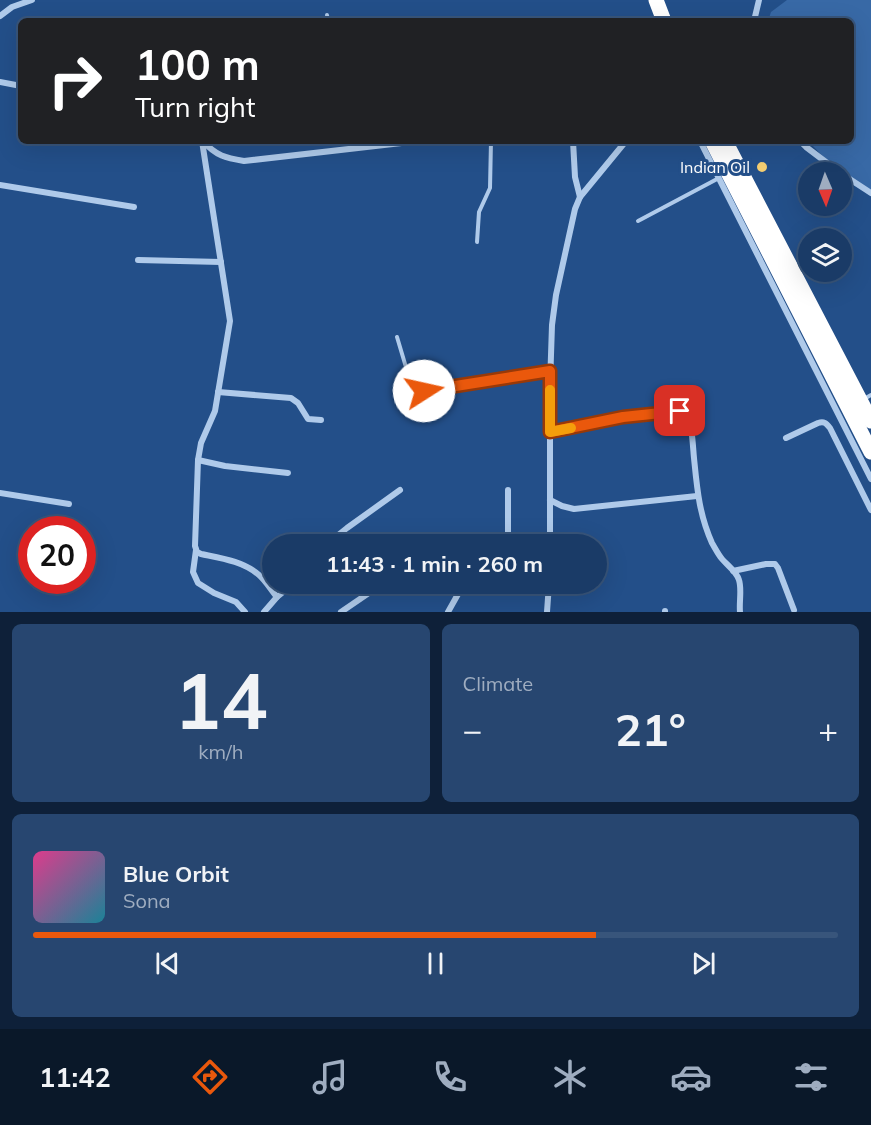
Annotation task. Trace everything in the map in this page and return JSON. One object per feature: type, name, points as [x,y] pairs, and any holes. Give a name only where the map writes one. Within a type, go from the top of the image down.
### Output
[{"type":"highway","points":[[646,0],[652,18]]},
{"type":"highway","points":[[656,0],[663,18]]},
{"type":"highway","points":[[714,144],[871,452]]},
{"type":"highway","points":[[727,144],[866,398],[871,422]]},
{"type":"street","points":[[0,16],[12,7],[32,0]]},
{"type":"street","points":[[755,18],[759,0]]},
{"type":"street","points":[[0,82],[18,85]]},
{"type":"street","points":[[202,144],[230,321],[215,411],[201,443],[198,460],[193,572],[198,583],[236,602],[245,612]]},
{"type":"street","points":[[205,144],[225,158],[244,161],[393,144]]},
{"type":"street","points":[[573,144],[575,177],[580,197]]},
{"type":"street","points":[[550,534],[550,371],[556,295],[575,209],[580,197],[624,144]]},
{"type":"street","points":[[702,144],[871,479]]},
{"type":"street","points":[[804,144],[826,162]]},
{"type":"street","points":[[852,180],[871,192]]},
{"type":"street","points":[[0,184],[134,207]]},
{"type":"street","points":[[138,260],[221,262]]},
{"type":"street","points":[[218,393],[291,398],[298,403],[308,419],[321,420]]},
{"type":"street","points":[[550,432],[623,417],[685,412],[688,415],[693,443],[697,496],[712,542],[739,579],[740,612]]},
{"type":"street","points":[[786,438],[818,423],[826,423],[871,510]]},
{"type":"street","points":[[198,460],[225,466],[288,473]]},
{"type":"street","points":[[340,534],[400,490]]},
{"type":"street","points":[[508,490],[508,534]]},
{"type":"street","points":[[0,493],[69,504]]},
{"type":"street","points":[[550,500],[562,506],[574,508],[697,496]]},
{"type":"street","points":[[195,550],[201,554],[234,562],[253,570],[277,597]]},
{"type":"street","points":[[733,571],[775,564],[794,610]]},
{"type":"street","points":[[264,612],[281,594]]},
{"type":"street","points":[[341,612],[367,594]]},
{"type":"street","points":[[447,612],[458,594]]},
{"type":"street","points":[[547,612],[548,594]]},
{"type":"lane","points":[[477,242],[479,212],[490,188],[491,144]]},
{"type":"lane","points":[[638,221],[719,178]]},
{"type":"lane","points":[[397,337],[411,384],[417,391],[550,371]]},
{"type":"shaded area","points":[[787,0],[871,0],[871,195],[852,185],[852,162],[828,162],[811,144],[854,144],[854,18],[769,18],[771,12]]},
{"type":"slow traffic","points":[[550,390],[550,432],[571,428]]},
{"type":"place","name":"Indian Oil","points":[[762,167]]},
{"type":"route","points":[[424,391],[550,371],[550,432],[623,417],[680,411]]}]
